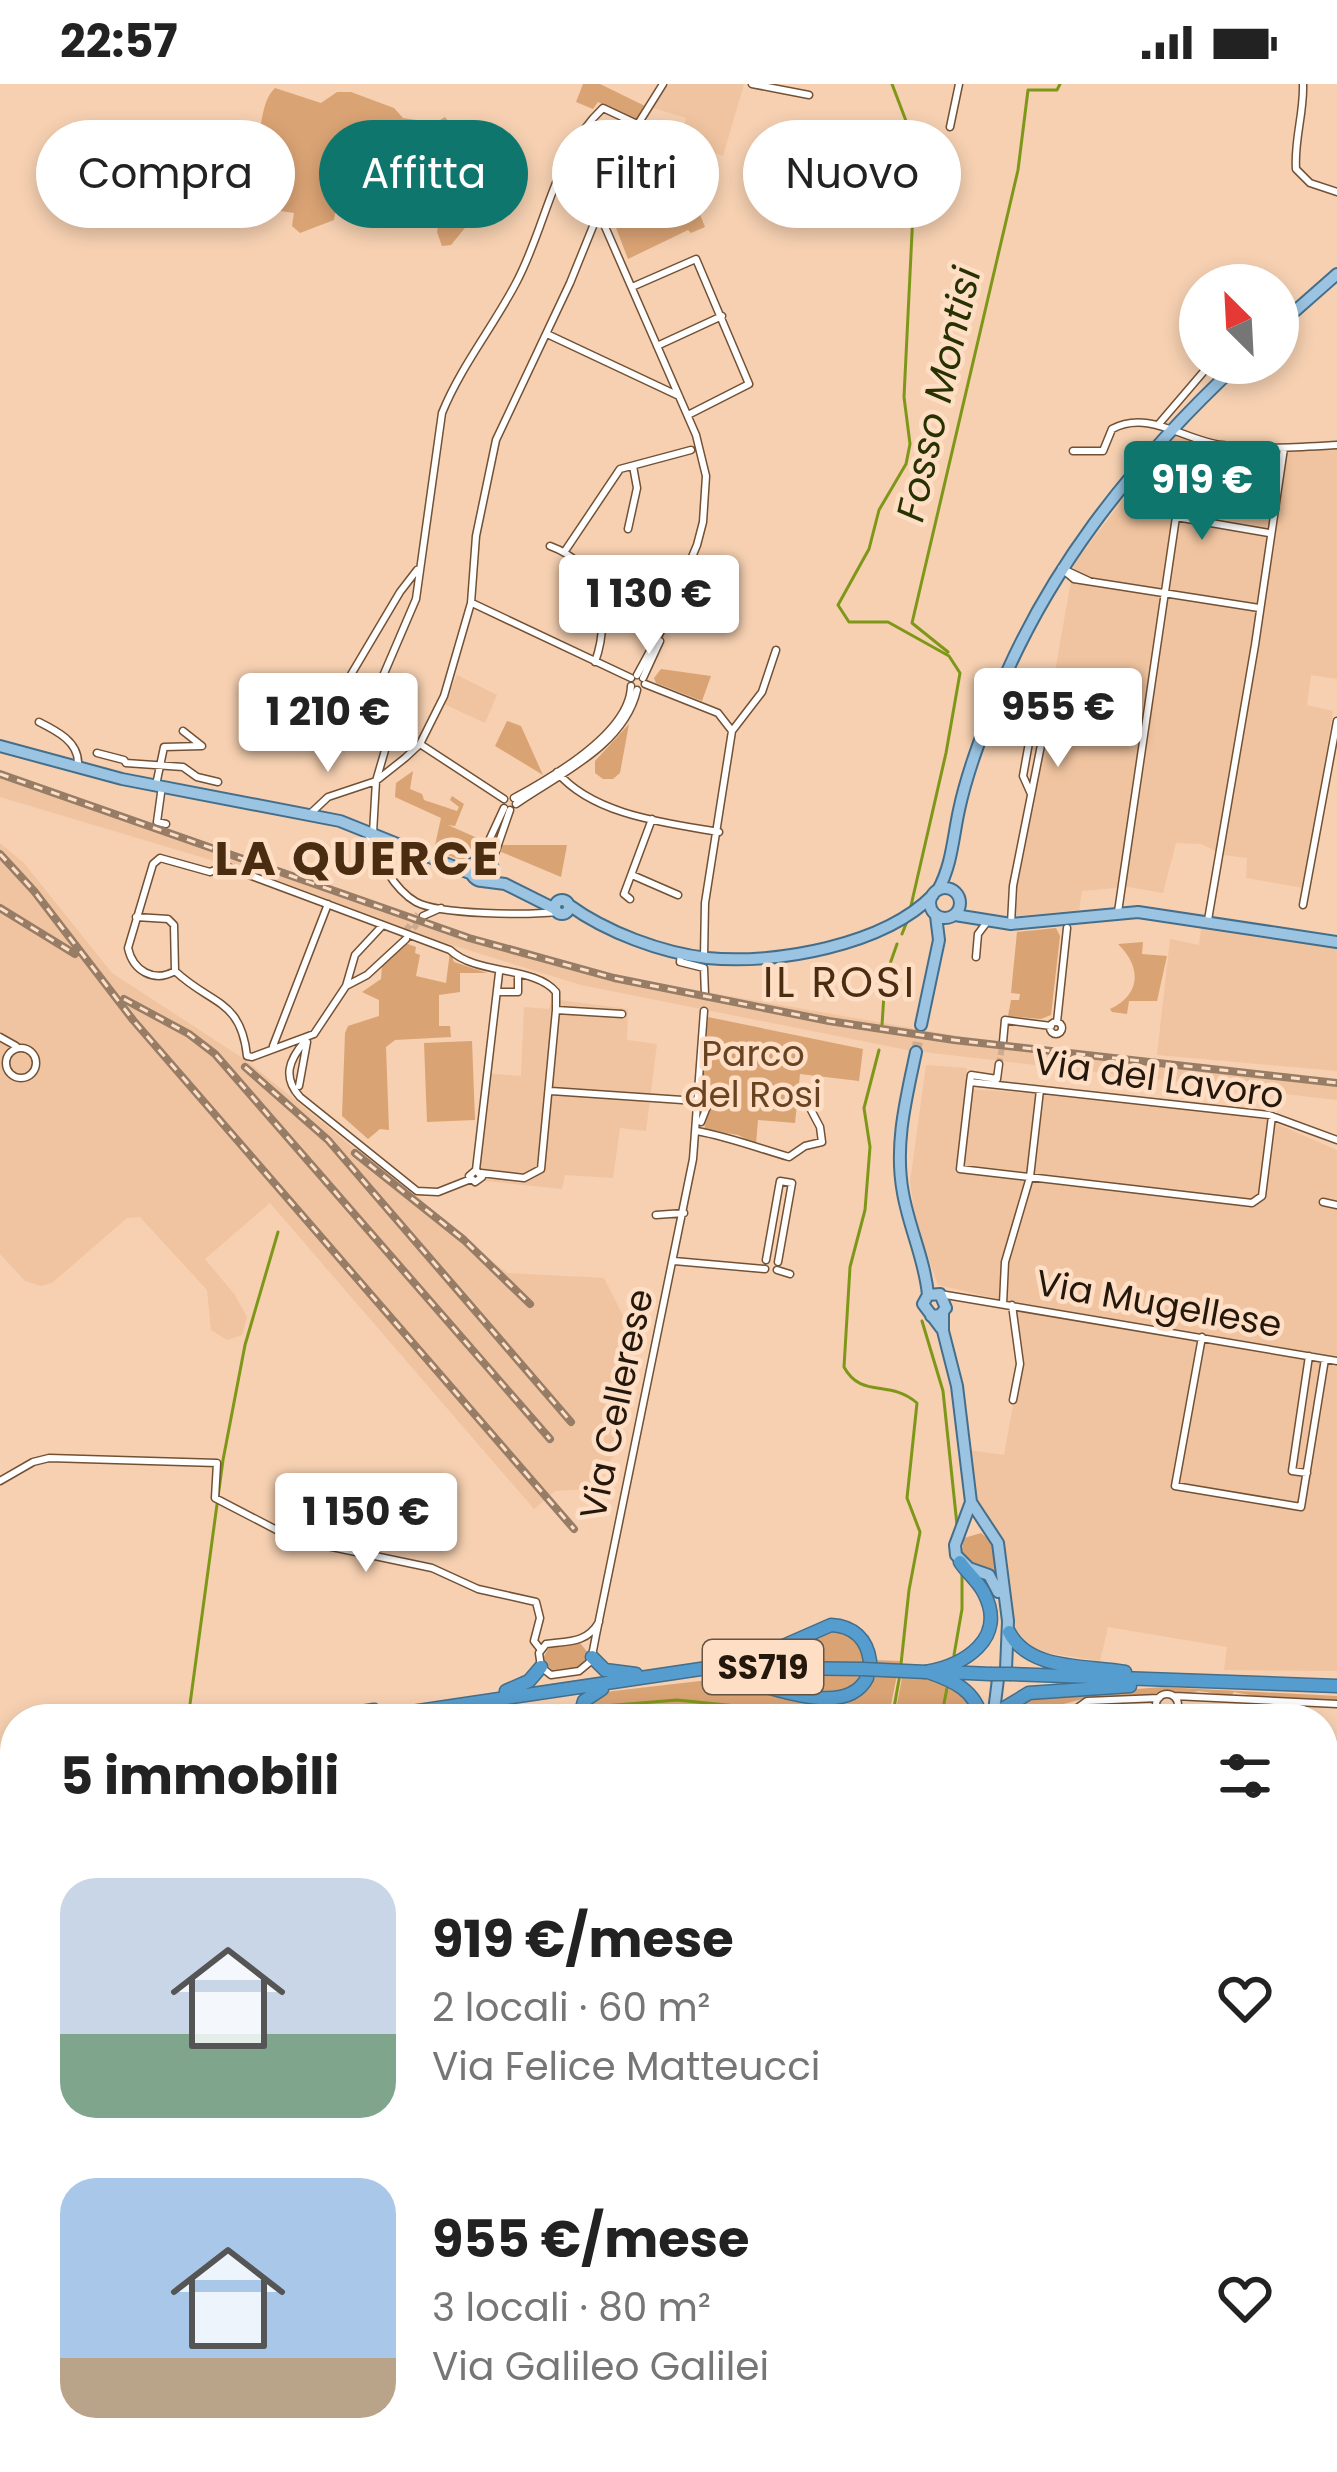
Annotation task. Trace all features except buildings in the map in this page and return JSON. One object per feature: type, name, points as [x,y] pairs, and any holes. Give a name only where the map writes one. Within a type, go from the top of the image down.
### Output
[{"type":"highway","points":[[926,1672],[963,1662],[988,1629],[988,1600],[960,1562]]},
{"type":"highway","points":[[831,1625],[857,1634],[868,1649],[866,1669],[854,1694],[829,1701],[751,1679],[664,1673],[767,1653],[831,1625]]},
{"type":"highway","points":[[1009,1631],[1018,1647],[1035,1658],[1179,1680]]},
{"type":"highway","points":[[591,1655],[605,1670],[638,1676]]},
{"type":"highway","points":[[506,1691],[530,1681],[541,1667]]},
{"type":"highway","name":"SS719","points":[[417,1704],[743,1667],[1212,1682],[1261,1677],[1337,1686]]},
{"type":"highway","points":[[926,1672],[963,1688],[977,1704]]},
{"type":"highway","points":[[585,1704],[590,1694],[638,1676]]},
{"type":"highway","name":"SS719","points":[[469,1704],[638,1676]]},
{"type":"highway","points":[[1014,1704],[1029,1693],[1179,1680]]},
{"type":"highway","points":[[538,1694],[570,1704]]},
{"type":"main road","points":[[1299,307],[1337,274]]},
{"type":"main road","points":[[944,916],[930,904],[950,864],[959,808],[1008,669],[1039,609],[1068,572],[1088,530],[1165,426],[1214,384]]},
{"type":"main road","points":[[1039,609],[1068,572],[1088,530]]},
{"type":"main road","points":[[0,746],[55,761],[76,758],[90,771],[159,786],[311,813],[447,863],[482,868],[535,898],[681,953],[706,957],[838,946],[911,915],[936,892]]},
{"type":"main road","points":[[950,864],[957,895],[982,920]]},
{"type":"main road","points":[[936,892],[957,895]]},
{"type":"main road","points":[[921,1025],[944,916],[957,895]]},
{"type":"main road","points":[[911,915],[1011,924],[1066,923],[1118,913],[1208,920],[1337,941]]},
{"type":"main road","points":[[916,1052],[899,1153],[904,1202],[935,1294],[958,1386],[971,1502],[955,1548],[960,1562],[985,1572],[997,1586],[1003,1631],[999,1704]]},
{"type":"main road","points":[[935,1294],[923,1304],[940,1312]]},
{"type":"main road","points":[[971,1502],[998,1544],[1009,1631],[1001,1674]]},
{"type":"main road","points":[[961,1537],[975,1529],[989,1532]]},
{"type":"street","points":[[640,120],[663,84]]},
{"type":"street","points":[[752,84],[809,95]]},
{"type":"street","points":[[951,120],[959,84]]},
{"type":"street","points":[[1303,84],[1306,109],[1296,135],[1296,169],[1310,183],[1337,192]]},
{"type":"street","points":[[594,120],[603,108],[628,120]]},
{"type":"street","points":[[381,702],[382,676],[416,599],[442,413],[452,387],[524,268],[552,195]]},
{"type":"street","points":[[311,813],[328,797],[376,781],[420,744],[444,696],[471,603],[476,536],[503,423],[593,228]]},
{"type":"street","points":[[482,868],[509,804],[601,746],[628,713],[700,533],[706,502],[704,462],[688,415],[606,228]]},
{"type":"street","points":[[632,287],[696,259],[722,316],[748,384],[688,415]]},
{"type":"street","points":[[657,346],[722,316]]},
{"type":"street","points":[[547,334],[680,397]]},
{"type":"street","points":[[1165,426],[1196,384]]},
{"type":"street","points":[[1073,451],[1103,451],[1112,429],[1125,422],[1165,426],[1217,445],[1337,445]]},
{"type":"street","points":[[1208,920],[1283,448]]},
{"type":"street","points":[[565,551],[620,469],[692,450]]},
{"type":"street","points":[[628,529],[637,488],[633,466]]},
{"type":"street","points":[[1118,913],[1176,517],[1269,533]]},
{"type":"street","points":[[550,546],[565,551],[595,586],[605,619],[595,662]]},
{"type":"street","points":[[417,570],[350,678],[343,692],[344,712],[333,731],[350,725],[396,692],[370,832],[383,865],[420,915],[451,908],[561,908]]},
{"type":"street","points":[[595,586],[620,572],[675,598]]},
{"type":"street","points":[[1068,572],[1089,580],[1259,608]]},
{"type":"street","points":[[471,603],[637,682],[718,712],[732,735]]},
{"type":"street","points":[[706,957],[705,902],[732,735],[762,692],[776,650]]},
{"type":"street","points":[[312,707],[322,684]]},
{"type":"street","points":[[294,708],[312,707],[328,721],[344,712]]},
{"type":"street","points":[[39,722],[60,732],[76,758]]},
{"type":"street","points":[[1304,905],[1337,722]]},
{"type":"street","points":[[1011,924],[1013,886],[1031,798],[1030,782],[1023,776],[1030,737],[1043,735],[1045,725]]},
{"type":"street","points":[[166,824],[157,822],[158,766],[164,747],[202,746],[183,731]]},
{"type":"street","points":[[420,744],[509,804]]},
{"type":"street","points":[[98,753],[126,764],[183,767],[196,777],[218,782]]},
{"type":"street","points":[[558,774],[586,797],[652,819],[719,832]]},
{"type":"street","points":[[1327,777],[1337,779]]},
{"type":"street","points":[[630,899],[624,894],[652,819]]},
{"type":"street","points":[[307,1038],[247,1055],[241,1022],[175,971],[151,976],[131,961],[128,948],[136,916],[153,864],[160,858],[210,872],[225,866],[494,967],[500,973],[547,982],[556,992],[556,1010],[541,1169],[532,1177],[470,1173],[471,1180],[428,1194],[405,1185],[295,1093],[288,1074],[295,1053],[319,1028],[346,986],[352,960],[382,926]]},
{"type":"street","points":[[632,875],[678,895]]},
{"type":"street","points":[[402,888],[416,902],[451,908]]},
{"type":"street","points":[[273,1048],[328,904]]},
{"type":"street","points":[[136,916],[168,919],[174,925],[175,971]]},
{"type":"street","points":[[976,957],[982,920]]},
{"type":"street","points":[[1003,1042],[1004,1020],[1054,1024],[1066,923]]},
{"type":"street","points":[[346,986],[367,975],[403,938]]},
{"type":"street","points":[[681,953],[680,962],[704,968],[706,995]]},
{"type":"street","points":[[352,960],[367,975]]},
{"type":"street","points":[[480,1174],[500,973]]},
{"type":"street","points":[[499,992],[518,992],[518,975]]},
{"type":"street","points":[[556,1010],[622,1014]]},
{"type":"street","name":"Via Cellerese","points":[[591,1655],[683,1213],[697,1131],[704,1011]]},
{"type":"street","points":[[299,1086],[307,1038]]},
{"type":"street","points":[[0,1040],[30,1051],[35,1068],[29,1075],[21,1078],[10,1073],[0,1040]]},
{"type":"street","points":[[289,1043],[295,1053]]},
{"type":"street","points":[[7,1057],[19,1048]]},
{"type":"street","points":[[1000,1064],[997,1079],[971,1076],[960,1169],[1252,1203],[1263,1194],[1272,1116]]},
{"type":"street","name":"Via del Lavoro","points":[[970,1082],[1272,1116],[1337,1140]]},
{"type":"street","points":[[1013,1400],[1019,1364],[1007,1304],[1005,1262],[1030,1177],[1040,1088]]},
{"type":"street","points":[[551,1091],[699,1097]]},
{"type":"street","points":[[697,1131],[737,1138],[764,1152],[789,1156],[822,1142],[810,1108]]},
{"type":"street","points":[[765,1264],[780,1181],[792,1183],[778,1266]]},
{"type":"street","points":[[1323,1202],[1337,1204]]},
{"type":"street","points":[[656,1215],[683,1213]]},
{"type":"street","points":[[773,1216],[786,1219]]},
{"type":"street","points":[[674,1261],[765,1264],[773,1258],[790,1274]]},
{"type":"street","name":"Via Mugellese","points":[[935,1294],[1337,1361]]},
{"type":"street","points":[[940,1312],[972,1298]]},
{"type":"street","points":[[1202,1337],[1174,1486],[1301,1507],[1325,1359]]},
{"type":"street","points":[[1307,1473],[1292,1471],[1310,1356]]},
{"type":"street","points":[[0,1481],[49,1458],[219,1465],[217,1499],[294,1539],[432,1568],[478,1589],[532,1600],[539,1608],[534,1641],[541,1650],[541,1667],[551,1675],[587,1666],[591,1655],[580,1640]]},
{"type":"street","points":[[541,1650],[547,1644],[580,1640],[593,1633],[599,1622]]},
{"type":"street","points":[[1174,1696],[1176,1704]]},
{"type":"street","points":[[1182,1704],[1191,1696]]},
{"type":"street","points":[[1083,1704],[1191,1696],[1337,1704]]},
{"type":"street","points":[[1158,1704],[1159,1698]]},
{"type":"street","points":[[1139,1700],[1148,1704]]},
{"type":"shaded area","points":[[669,84],[744,84],[723,156],[719,155],[719,120],[686,120],[650,107]]},
{"type":"shaded area","points":[[1173,434],[1217,448],[1215,468],[1282,481],[1287,452],[1337,448],[1337,679],[1311,675],[1307,705],[1333,711],[1304,888],[1246,878],[1247,858],[1224,855],[1201,844],[1176,843],[1163,893],[1129,887],[1082,891],[1079,910],[1016,916],[1017,886],[1074,564]]},
{"type":"shaded area","points":[[457,675],[497,695],[485,723],[444,704]]},
{"type":"shaded area","points":[[0,771],[433,925],[569,968],[1072,1056],[1337,1082],[1337,1100],[907,1050],[581,985],[384,924],[221,863],[0,797]]},
{"type":"shaded area","points":[[0,843],[24,863],[112,973],[247,1061],[507,1273],[604,1278],[639,1347],[615,1454],[589,1489],[555,1491],[534,1509],[270,1203],[205,1259],[247,1317],[242,1335],[227,1340],[211,1330],[207,1290],[140,1217],[127,1218],[52,1283],[41,1286],[25,1281],[0,1254]]},
{"type":"shaded area","points":[[1202,923],[1337,946],[1337,1071],[1157,1055],[1170,939],[1199,945]]},
{"type":"shaded area","points":[[552,999],[628,1009],[627,1040],[657,1044],[646,1131],[620,1128],[613,1178],[565,1175],[562,1189],[485,1181],[474,1164],[483,1073],[521,1076],[524,1007],[549,1009]]},
{"type":"shaded area","points":[[926,1065],[967,1068],[966,1089],[1263,1118],[1337,1150],[1337,1671],[1224,1670],[1227,1647],[1108,1627],[1100,1661],[1031,1648],[1014,1634],[1001,1536],[985,1520],[977,1502],[968,1450],[1004,1455],[1021,1362],[1014,1303],[938,1285],[916,1223],[910,1182]]},
{"type":"green space","points":[[583,84],[600,84],[645,106],[636,120],[598,102],[593,109],[576,102]]},
{"type":"green space","points":[[275,88],[321,103],[337,92],[351,92],[416,120],[319,120],[319,226],[300,233],[294,228],[295,120],[262,120]]},
{"type":"green space","points":[[438,228],[465,228],[451,245],[442,246]]},
{"type":"green space","points":[[616,228],[703,228],[688,230],[628,259]]},
{"type":"green space","points":[[661,669],[711,676],[702,701],[656,683]]},
{"type":"green space","points":[[507,721],[521,726],[543,775],[495,746]]},
{"type":"green space","points":[[629,724],[620,773],[603,779],[595,773],[595,761]]},
{"type":"green space","points":[[413,771],[410,789],[424,800],[457,811],[452,796],[464,804],[455,826],[448,825],[484,841],[477,854],[461,860],[434,850],[441,818],[395,797],[396,783]]},
{"type":"green space","points":[[501,845],[567,845],[561,877],[499,851]]},
{"type":"green space","points":[[1056,928],[1060,936],[1051,1015],[1041,1019],[1008,1016],[1011,1000],[1019,1000],[1020,994],[1011,993],[1017,932]]},
{"type":"green space","points":[[1143,942],[1142,954],[1167,956],[1157,1001],[1129,1001],[1127,1014],[1112,1012],[1128,996],[1135,979],[1131,961],[1118,944]]},
{"type":"green space","points":[[405,943],[416,947],[420,955],[416,976],[446,983],[450,952],[454,962],[487,973],[460,973],[460,992],[439,995],[439,1026],[450,1026],[451,1037],[395,1040],[386,1047],[389,1130],[380,1129],[368,1139],[342,1116],[345,1033],[348,1026],[379,1016],[379,1000],[362,992],[381,979],[382,966]]},
{"type":"green space","name":"Parco del Rosi","points":[[708,1017],[863,1049],[859,1081],[800,1074],[795,1123],[758,1120],[756,1144],[738,1135],[704,1129],[713,1099],[702,1086]]},
{"type":"green space","points":[[472,1041],[475,1120],[427,1122],[424,1043]]},
{"type":"green space","points":[[981,1533],[993,1543],[999,1585],[961,1558],[964,1538]]},
{"type":"green space","points":[[828,1628],[856,1636],[867,1662],[720,1662]]},
{"type":"green space","points":[[580,1643],[589,1654],[580,1667],[552,1670],[542,1660],[550,1646]]},
{"type":"green space","points":[[873,1660],[900,1661],[891,1704],[586,1704],[596,1693],[726,1678],[854,1697]]},
{"type":"green space","points":[[722,1672],[865,1676],[838,1693],[819,1694]]},
{"type":"green space","points":[[902,1678],[949,1684],[970,1704],[897,1704]]},
{"type":"green space","points":[[1162,1687],[1337,1696],[1337,1701],[1234,1692],[1231,1696],[1199,1691],[1179,1695],[1165,1690],[1149,1696],[1090,1697],[1064,1704],[1015,1704],[1020,1698]]},
{"type":"waterway","points":[[892,84],[911,134],[914,192],[904,397],[910,444],[906,464],[879,510],[869,549],[838,605],[849,622],[888,622],[949,656],[960,673],[910,910]]},
{"type":"waterway","name":"Fosso Montisi","points":[[948,652],[912,623],[1018,170],[1028,90],[1057,90],[1060,84]]},
{"type":"waterway","points":[[902,934],[908,919]]},
{"type":"waterway","points":[[882,1025],[885,978],[897,944]]},
{"type":"waterway","points":[[879,1050],[864,1108],[870,1147],[865,1210],[850,1267],[844,1367],[859,1383],[897,1392],[917,1403],[907,1498],[920,1532],[901,1664]]},
{"type":"waterway","points":[[190,1704],[223,1460],[245,1345],[278,1232]]},
{"type":"waterway","points":[[922,1321],[943,1391],[957,1525]]},
{"type":"waterway","points":[[954,1655],[962,1575]]},
{"type":"waterway","points":[[895,1704],[900,1674]]},
{"type":"waterway","points":[[944,1704],[947,1688]]},
{"type":"waterway","points":[[628,1704],[677,1700],[717,1704]]},
{"type":"tunnel","points":[[401,937],[418,914]]},
{"type":"tunnel","points":[[408,936],[423,916]]},
{"type":"tunnel","points":[[916,1052],[921,1025]]},
{"type":"tunnel","points":[[999,1064],[1003,1042]]},
{"type":"railway","points":[[0,774],[469,938],[614,978],[829,1021],[954,1040],[1337,1083]]},
{"type":"railway","points":[[0,854],[133,1020],[574,1529]]},
{"type":"railway","points":[[0,908],[75,954]]},
{"type":"railway","points":[[124,999],[189,1034],[215,1054],[550,1439]]},
{"type":"railway","points":[[245,1067],[328,1140],[571,1422]]},
{"type":"railway","points":[[355,1153],[464,1240],[530,1304]]},
{"type":"district","name":"LA QUERCE","points":[[358,858]]},
{"type":"district","name":"IL ROSI","points":[[840,982]]}]
